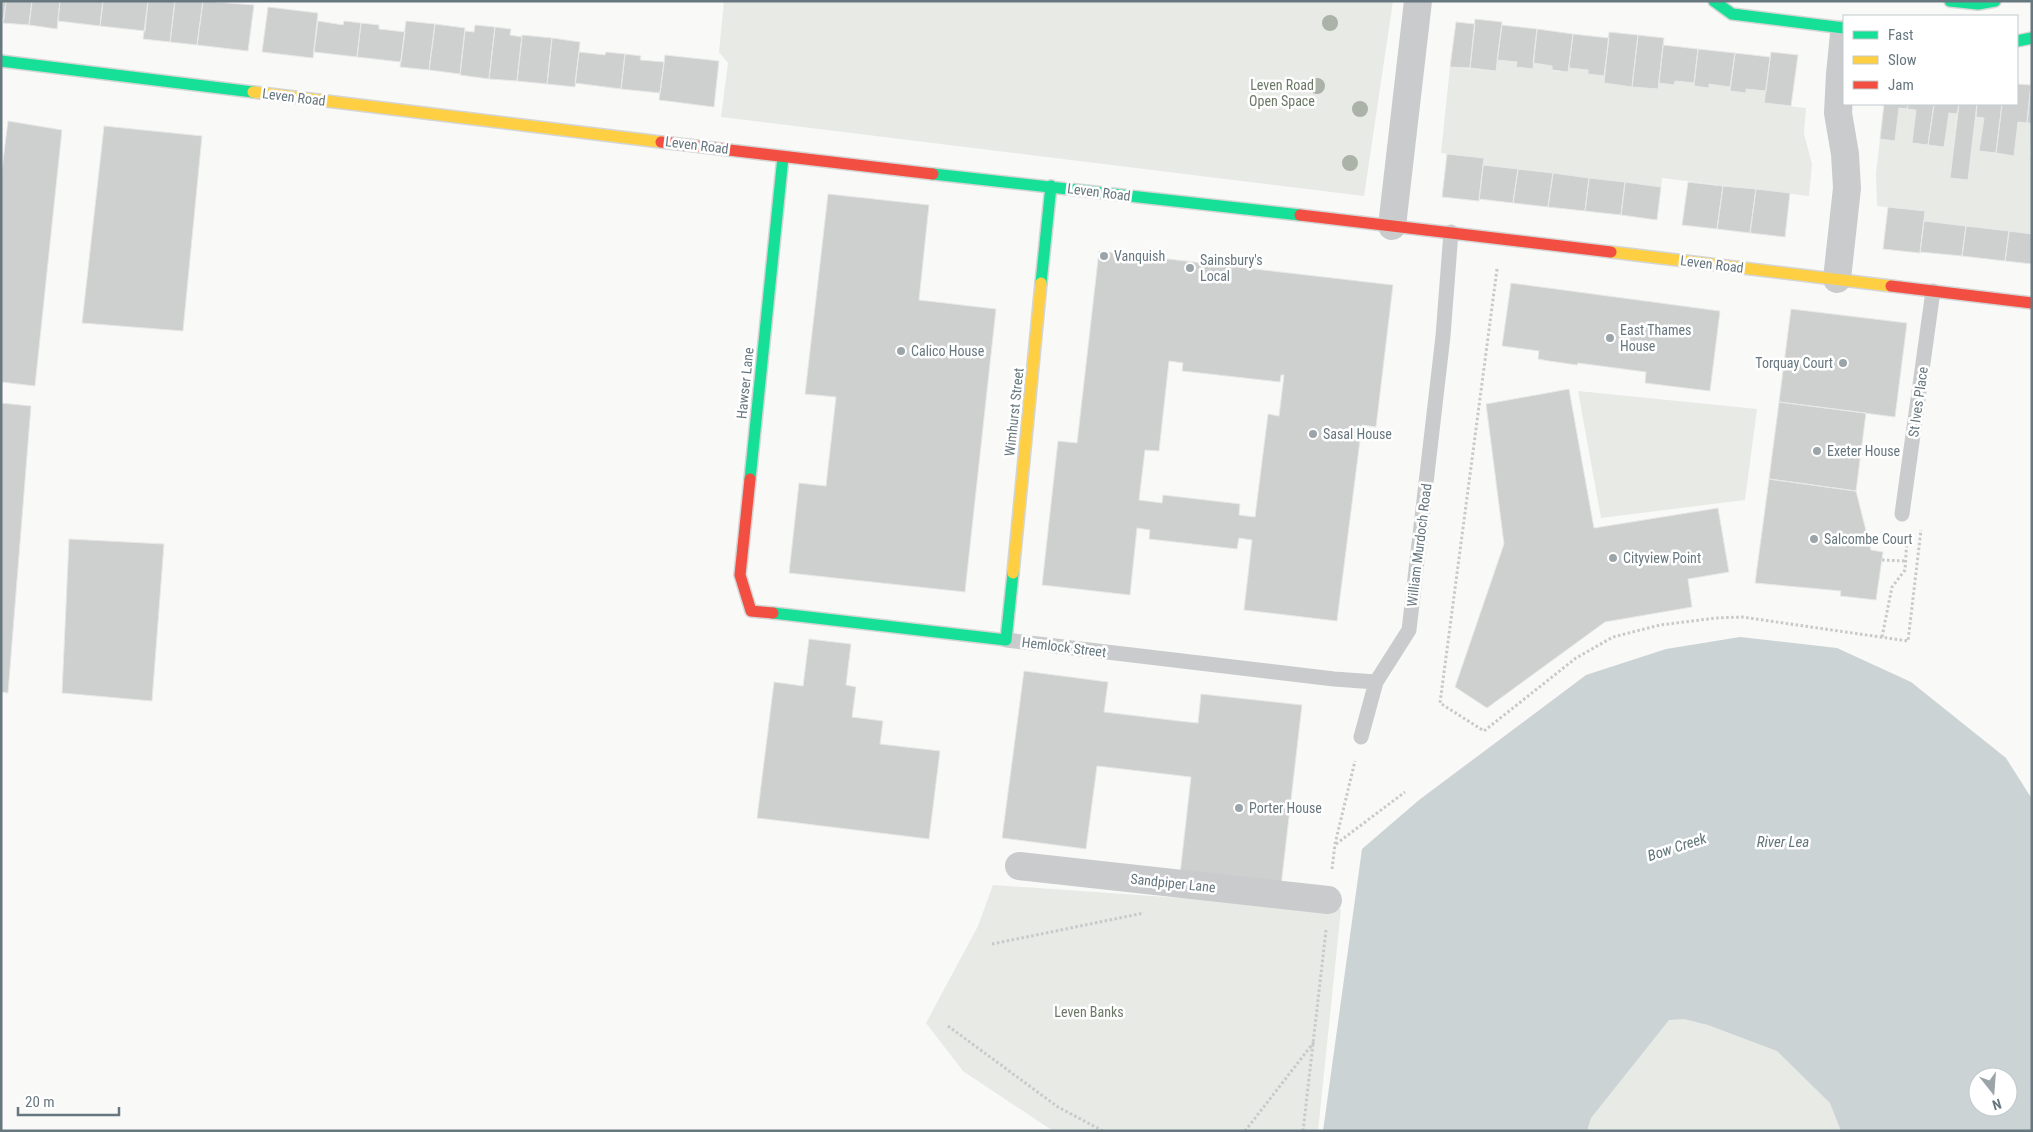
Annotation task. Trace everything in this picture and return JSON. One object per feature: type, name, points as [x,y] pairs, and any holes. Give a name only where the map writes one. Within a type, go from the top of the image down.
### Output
[{"type":"main road","points":[[1714,1],[1732,14],[1843,28]]},
{"type":"main road","points":[[1950,1],[1978,4],[1995,1]]},
{"type":"main road","points":[[2018,41],[2032,38]]},
{"type":"main road","name":"Leven Road","points":[[1,61],[783,157],[1451,232],[2032,303]]},
{"type":"main road","name":"Hawser Lane","points":[[751,611],[740,574],[783,157]]},
{"type":"main road","name":"Wimhurst Street","points":[[1006,640],[1052,186]]},
{"type":"main road","name":"Hemlock Street","points":[[751,611],[1006,640]]},
{"type":"street","points":[[1392,226],[1418,1]]},
{"type":"street","points":[[1837,279],[1847,188],[1845,154],[1838,113],[1843,44]]},
{"type":"street","name":"Sandpiper Lane","points":[[1019,866],[1328,900]]},
{"type":"lane","name":"William Murdoch Road","points":[[1361,737],[1376,682],[1409,630],[1443,336],[1451,232]]},
{"type":"lane","name":"St Ives Place","points":[[1902,514],[1933,291]]},
{"type":"lane","name":"Hemlock Street","points":[[1006,640],[1334,679],[1376,682]]},
{"type":"path","points":[[1501,239],[1440,703],[1484,730],[1576,658],[1613,637],[1660,625],[1716,618],[1742,617],[1908,641],[1921,528]]},
{"type":"path","points":[[1882,637],[1892,587],[1905,570],[1907,538]]},
{"type":"path","points":[[1882,560],[1906,561]]},
{"type":"path","points":[[1361,737],[1335,844],[1405,792]]},
{"type":"path","points":[[992,944],[1152,911]]},
{"type":"path","points":[[1304,1131],[1326,930]]},
{"type":"path","points":[[948,1026],[1058,1107],[1103,1131]]},
{"type":"path","points":[[1245,1131],[1314,1042]]},
{"type":"green space","name":"Leven Road Open Space","points":[[724,1],[1393,1],[1364,196],[721,117],[728,63],[719,52]]},
{"type":"green space","points":[[1497,60],[1517,62],[1516,67],[1533,63],[1552,66],[1552,71],[1568,72],[1569,68],[1588,70],[1588,74],[1604,76],[1604,83],[1658,89],[1659,83],[1674,85],[1675,81],[1694,83],[1694,86],[1709,88],[1709,84],[1730,87],[1730,91],[1745,93],[1746,89],[1766,91],[1764,103],[1806,108],[1804,134],[1812,164],[1809,196],[1662,178],[1661,187],[1483,165],[1484,158],[1441,153],[1450,67],[1496,71]]},
{"type":"green space","points":[[1899,108],[1916,110],[1912,143],[1944,147],[1949,113],[1957,114],[1950,177],[1968,180],[1976,117],[1984,118],[1979,151],[2014,156],[2018,122],[2032,123],[2030,157],[2032,157],[2032,234],[1924,221],[1924,211],[1877,206],[1876,174],[1880,139],[1895,141]]},
{"type":"green space","points":[[1578,391],[1757,409],[1745,500],[1601,518]]},
{"type":"green space","name":"Leven Banks","points":[[993,885],[1341,909],[1318,1131],[1053,1131],[963,1071],[926,1023],[978,926]]},
{"type":"green space","points":[[1656,925],[1920,1131],[1516,1131]]},
{"type":"water","name":"River Lea","points":[[1740,637],[1837,648],[1911,682],[2006,758],[2032,799],[2032,1131],[1841,1131],[1830,1103],[1777,1051],[1708,1025],[1684,1019],[1669,1020],[1591,1118],[1587,1131],[1323,1131],[1362,849],[1419,800],[1586,675],[1666,649]]},
{"type":"building","points":[[1,1],[6,1],[4,19],[1,19]]},
{"type":"building","points":[[6,1],[32,1],[29,25],[3,23]]},
{"type":"building","points":[[32,1],[60,1],[57,29],[29,25]]},
{"type":"building","points":[[60,1],[103,1],[100,26],[58,21]]},
{"type":"building","points":[[103,1],[148,1],[145,31],[100,26]]},
{"type":"building","points":[[148,1],[175,1],[170,42],[143,39]]},
{"type":"building","points":[[175,1],[203,1],[197,45],[170,42]]},
{"type":"building","points":[[203,1],[254,5],[248,51],[197,45]]},
{"type":"building","points":[[268,7],[318,13],[313,58],[262,52]]},
{"type":"building","points":[[1475,19],[1502,22],[1496,71],[1470,68]]},
{"type":"building","points":[[318,21],[343,25],[344,21],[361,23],[357,57],[314,52]]},
{"type":"building","points":[[406,21],[435,24],[429,70],[400,67]]},
{"type":"building","points":[[1456,22],[1475,24],[1470,68],[1450,67]]},
{"type":"building","points":[[361,23],[379,25],[379,29],[405,32],[401,62],[357,57]]},
{"type":"building","points":[[435,24],[465,28],[460,74],[429,70]]},
{"type":"building","points":[[475,25],[495,27],[489,79],[460,75],[465,31],[474,32]]},
{"type":"building","points":[[1502,25],[1537,29],[1533,69],[1516,67],[1517,62],[1497,60]]},
{"type":"building","points":[[495,27],[511,29],[510,35],[522,37],[517,81],[489,79]]},
{"type":"building","points":[[1537,29],[1573,34],[1568,72],[1552,70],[1552,66],[1533,63]]},
{"type":"building","points":[[1609,32],[1638,35],[1632,87],[1604,83]]},
{"type":"building","points":[[1573,34],[1609,38],[1604,76],[1588,74],[1588,70],[1569,68]]},
{"type":"building","points":[[522,35],[552,38],[547,84],[517,81]]},
{"type":"building","points":[[1638,35],[1664,38],[1658,89],[1632,87]]},
{"type":"building","points":[[552,38],[580,42],[575,87],[547,84]]},
{"type":"building","points":[[1663,45],[1698,49],[1694,83],[1675,81],[1674,85],[1659,83]]},
{"type":"building","points":[[1698,49],[1735,53],[1730,87],[1709,84],[1709,88],[1694,86]]},
{"type":"building","points":[[579,52],[605,55],[606,52],[625,54],[621,89],[575,83]]},
{"type":"building","points":[[1771,52],[1798,55],[1791,106],[1764,103]]},
{"type":"building","points":[[1735,53],[1770,57],[1766,91],[1746,89],[1746,93],[1730,91]]},
{"type":"building","points":[[625,54],[641,56],[640,60],[664,62],[660,93],[621,89]]},
{"type":"building","points":[[665,55],[719,61],[714,107],[659,100]]},
{"type":"building","points":[[2018,84],[2031,85],[2027,123],[2018,122],[2014,156],[1996,153],[2002,105],[2018,105]]},
{"type":"building","points":[[2031,85],[2032,123],[2027,123]]},
{"type":"building","points":[[1884,105],[1908,105],[1907,109],[1899,108],[1895,141],[1880,139]]},
{"type":"building","points":[[1908,105],[1934,105],[1928,145],[1912,143],[1916,110],[1907,109]]},
{"type":"building","points":[[1934,105],[1959,105],[1957,114],[1949,113],[1944,147],[1928,145]]},
{"type":"building","points":[[1959,105],[1977,105],[1968,180],[1950,178]]},
{"type":"building","points":[[1977,105],[2002,105],[1996,153],[1979,151],[1984,118],[1976,117]]},
{"type":"building","points":[[8,121],[62,130],[35,386],[1,382],[1,177]]},
{"type":"building","points":[[104,126],[202,136],[183,331],[82,323]]},
{"type":"building","points":[[1447,154],[1484,158],[1479,201],[1442,197]]},
{"type":"building","points":[[1483,165],[1518,169],[1513,203],[1479,199]]},
{"type":"building","points":[[1518,169],[1553,173],[1548,207],[1513,203]]},
{"type":"building","points":[[1553,173],[1589,178],[1585,211],[1548,207]]},
{"type":"building","points":[[1589,178],[1625,182],[1621,215],[1585,211]]},
{"type":"building","points":[[1625,182],[1661,187],[1657,220],[1621,215]]},
{"type":"building","points":[[1688,182],[1723,186],[1717,229],[1682,225]]},
{"type":"building","points":[[1723,186],[1756,189],[1750,233],[1717,229]]},
{"type":"building","points":[[1756,189],[1790,193],[1785,237],[1750,233]]},
{"type":"building","name":"Calico House","points":[[828,194],[929,205],[919,300],[996,309],[965,592],[789,573],[799,483],[826,486],[836,397],[805,394]]},
{"type":"building","points":[[1888,207],[1925,211],[1920,253],[1883,249]]},
{"type":"building","points":[[1924,221],[1966,226],[1962,256],[1920,252]]},
{"type":"building","points":[[1966,226],[2009,231],[2005,261],[1962,256]]},
{"type":"building","points":[[2009,231],[2032,234],[2032,264],[2005,261]]},
{"type":"building","name":"Sasal House","points":[[1099,251],[1393,285],[1376,427],[1362,425],[1337,621],[1244,610],[1252,540],[1239,538],[1237,549],[1149,539],[1150,530],[1137,528],[1130,595],[1042,585],[1058,441],[1077,443]],"holes":[[[1169,361],[1183,363],[1182,371],[1280,382],[1281,375],[1284,375],[1279,416],[1268,414],[1255,517],[1239,515],[1240,504],[1163,495],[1162,503],[1139,500],[1145,450],[1159,451]]]},
{"type":"building","name":"East Thames House","points":[[1511,283],[1720,311],[1710,391],[1645,383],[1646,372],[1549,361],[1538,359],[1539,351],[1502,346]]},
{"type":"building","name":"Torquay Court","points":[[1791,309],[1907,323],[1895,417],[1779,402]]},
{"type":"building","name":"Cityview Point","points":[[1569,389],[1594,528],[1718,508],[1729,572],[1688,579],[1692,607],[1605,622],[1487,708],[1455,687],[1504,544],[1486,404]]},
{"type":"building","name":"Exeter House","points":[[1779,402],[1866,413],[1856,491],[1769,479]]},
{"type":"building","points":[[1,403],[31,406],[8,693],[1,692]]},
{"type":"building","name":"Salcombe Court","points":[[1769,479],[1856,491],[1871,550],[1883,552],[1876,600],[1840,596],[1841,591],[1755,583]]},
{"type":"building","points":[[69,539],[164,544],[152,701],[62,693]]},
{"type":"building","points":[[809,639],[851,644],[846,685],[856,687],[852,717],[883,721],[880,744],[940,751],[929,839],[757,818],[774,682],[803,686]]},
{"type":"building","name":"Porter House","points":[[1024,671],[1108,682],[1104,712],[1198,723],[1201,694],[1302,705],[1281,886],[1180,874],[1191,777],[1097,766],[1086,849],[1002,838]]},
{"type":"traffic: fast","points":[[1714,1],[1732,14],[1843,28]]},
{"type":"traffic: fast","points":[[1950,1],[1978,4],[1995,1]]},
{"type":"traffic: fast","points":[[2018,41],[2032,38]]},
{"type":"traffic: fast","points":[[1,61],[253,92]]},
{"type":"traffic: fast","points":[[750,479],[783,157]]},
{"type":"traffic: fast","points":[[933,174],[1300,215]]},
{"type":"traffic: fast","points":[[1041,283],[1051,186]]},
{"type":"traffic: fast","points":[[773,613],[1006,640],[1013,573]]},
{"type":"traffic: slow","points":[[253,92],[661,142]]},
{"type":"traffic: slow","points":[[1611,252],[1891,286]]},
{"type":"traffic: slow","points":[[1013,573],[1041,283]]},
{"type":"traffic: jam","points":[[661,142],[933,174]]},
{"type":"traffic: jam","points":[[1300,215],[1611,252]]},
{"type":"traffic: jam","points":[[1891,286],[2032,303]]},
{"type":"traffic: jam","points":[[750,479],[740,575],[751,611],[773,613]]},
{"type":"place","name":"Vanquish","points":[[1104,256]]},
{"type":"place","name":"Sainsbury's Local","points":[[1190,268]]},
{"type":"place","name":"East Thames House","points":[[1610,338]]},
{"type":"place","name":"Calico House","points":[[901,351]]},
{"type":"place","name":"Torquay Court","points":[[1843,363]]},
{"type":"place","name":"Sasal House","points":[[1313,434]]},
{"type":"place","name":"Exeter House","points":[[1817,451]]},
{"type":"place","name":"Salcombe Court","points":[[1814,539]]},
{"type":"place","name":"Cityview Point","points":[[1613,558]]},
{"type":"place","name":"Porter House","points":[[1239,808]]},
{"type":"water label","name":"Bow Creek","points":[[1677,847]]}]
